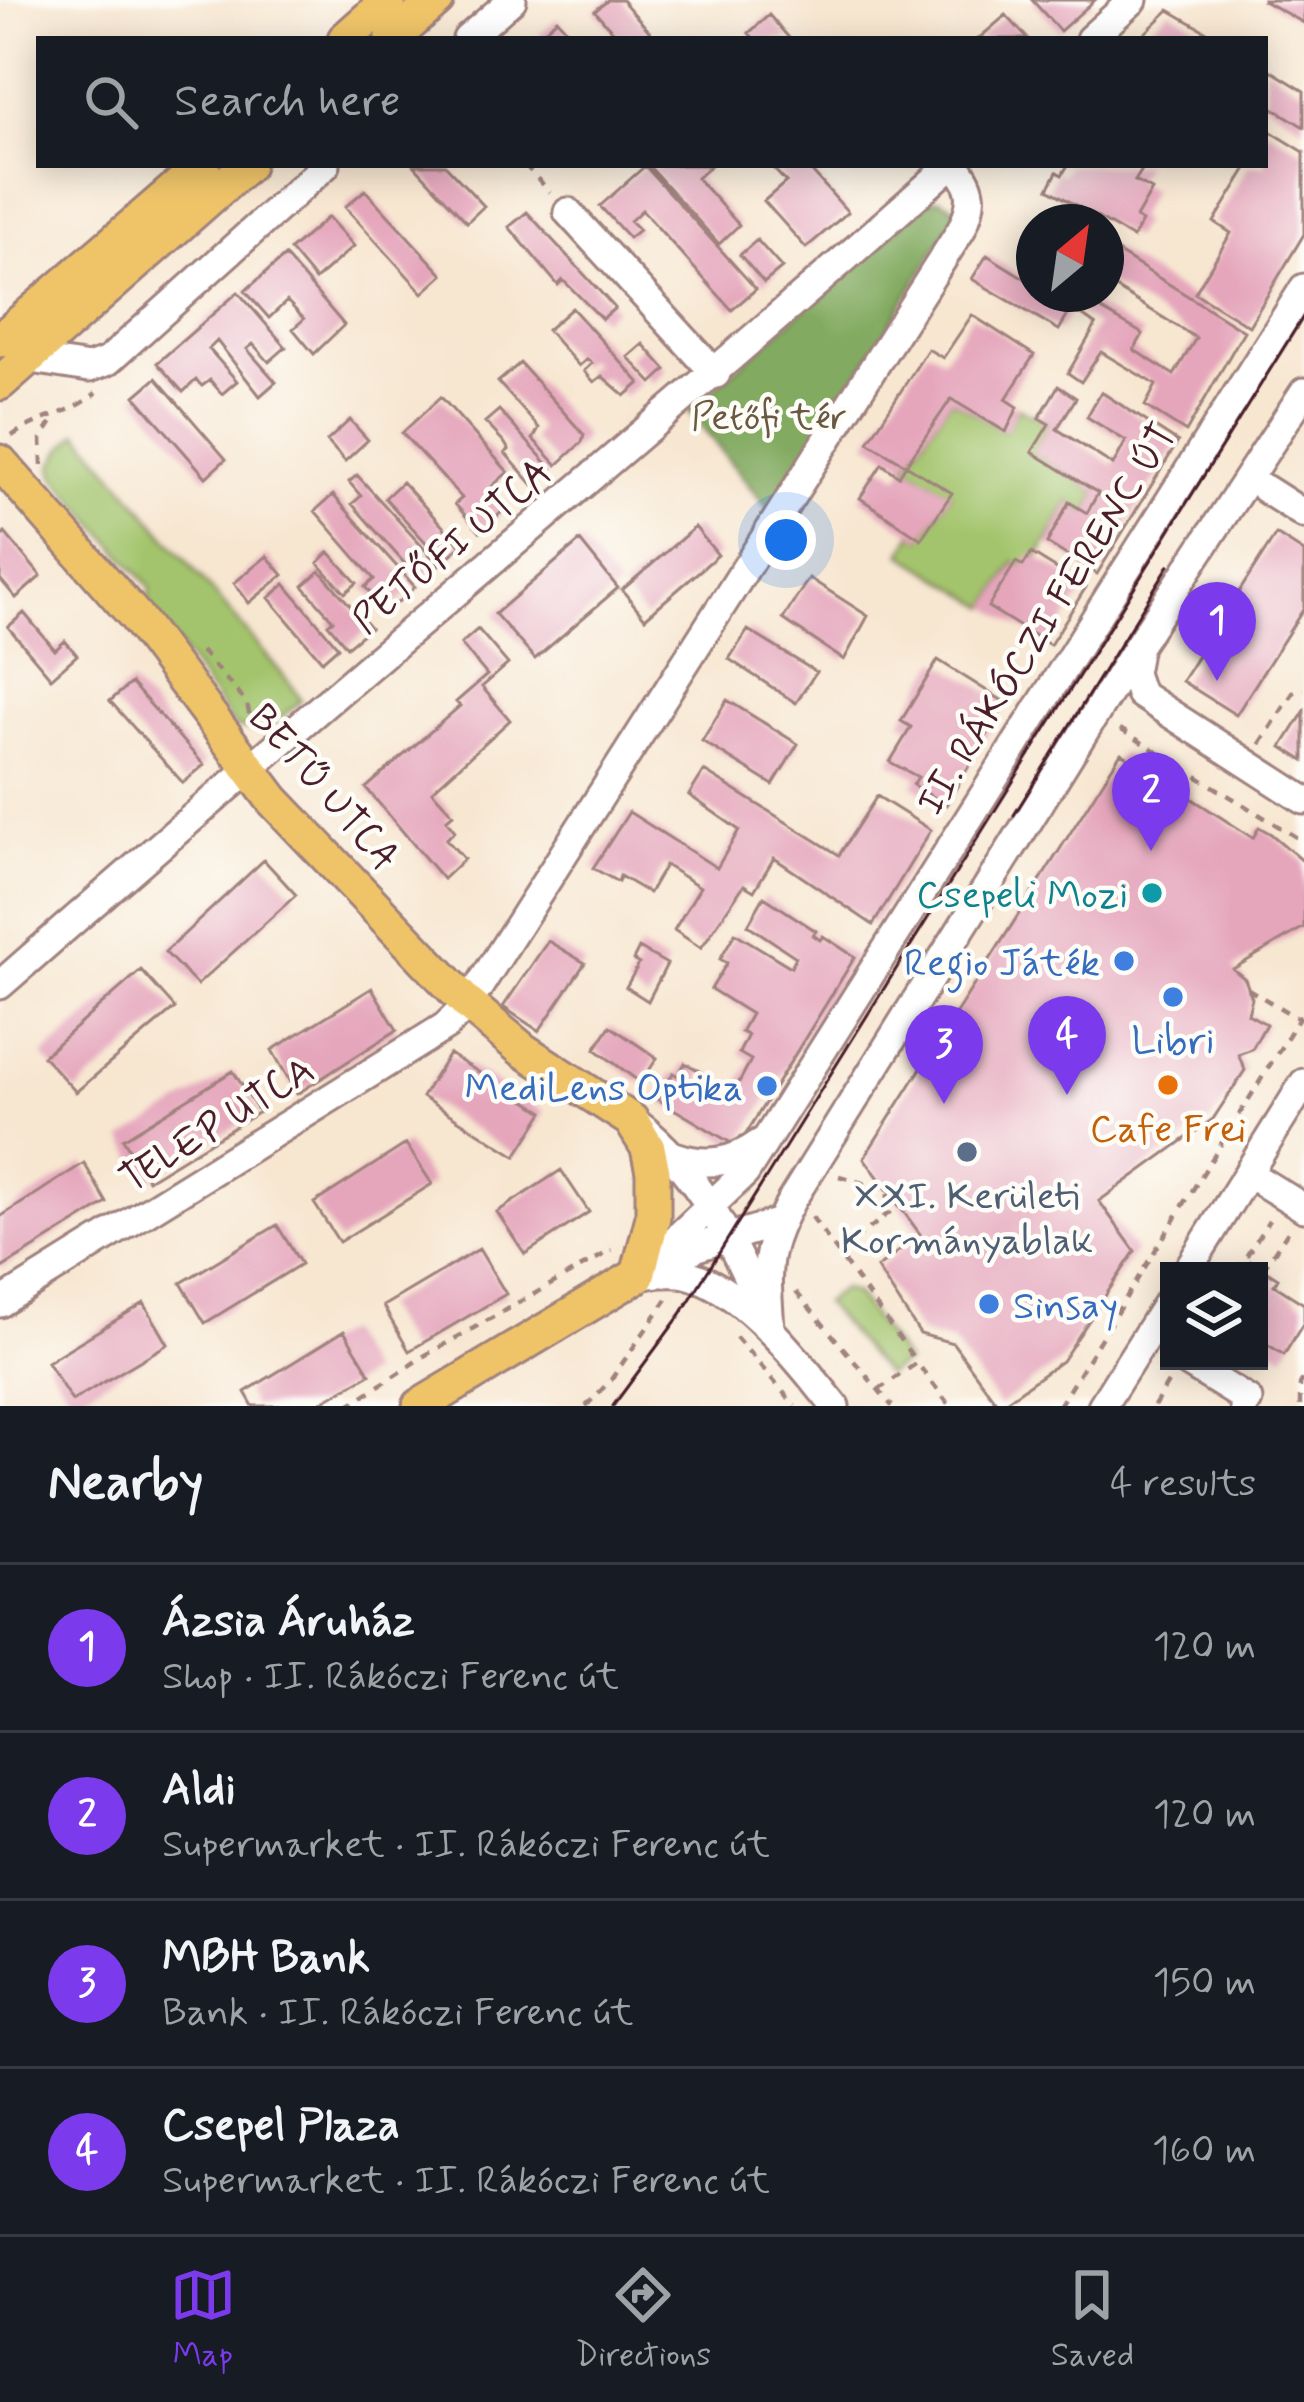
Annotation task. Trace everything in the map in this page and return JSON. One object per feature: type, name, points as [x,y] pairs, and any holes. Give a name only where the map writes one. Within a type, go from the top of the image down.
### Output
[{"type":"main road","points":[[348,36],[389,0]]},
{"type":"main road","points":[[395,36],[437,0]]},
{"type":"main road","points":[[0,383],[12,349],[200,168]]},
{"type":"main road","points":[[12,349],[244,168]]},
{"type":"main road","name":"BETŰ UTCA","points":[[0,461],[136,617],[273,800],[468,1004],[523,1050],[631,1120]]},
{"type":"main road","points":[[631,1120],[648,1148],[653,1172],[653,1217],[638,1275]]},
{"type":"main road","name":"II. RÁKÓCZI FERENC ÚT","points":[[420,1406],[638,1275]]},
{"type":"street","points":[[470,36],[512,0]]},
{"type":"street","points":[[1093,36],[1133,0]]},
{"type":"street","points":[[12,349],[89,368],[108,362],[323,168]]},
{"type":"street","name":"PETŐFI UTCA","points":[[0,986],[247,767],[716,374],[950,168]]},
{"type":"street","name":"PETŐFI UTCA","points":[[468,1004],[962,230],[971,209],[972,190],[955,168]]},
{"type":"street","points":[[568,212],[716,374]]},
{"type":"street","name":"II. RÁKÓCZI FERENC ÚT","points":[[638,1275],[745,1173],[1304,288]]},
{"type":"street","points":[[770,1328],[766,1266],[785,1212],[1137,647],[1304,392]]},
{"type":"street","points":[[1265,489],[1304,514]]},
{"type":"street","points":[[1137,647],[1133,673],[1140,694],[1304,800]]},
{"type":"street","points":[[1090,724],[1116,706],[1156,705]]},
{"type":"street","name":"TELEP UTCA","points":[[0,1303],[446,1026],[468,1004]]},
{"type":"street","points":[[1193,1262],[1249,1174],[1296,1114],[1304,1083]]},
{"type":"street","name":"BETŰ UTCA","points":[[631,1120],[675,1156],[710,1208],[770,1328]]},
{"type":"street","points":[[675,1156],[695,1163],[719,1163],[747,1153],[768,1136]]},
{"type":"street","points":[[1249,1174],[1299,1215]]},
{"type":"street","name":"II. RÁKÓCZI FERENC ÚT","points":[[638,1275],[785,1212]]},
{"type":"street","points":[[638,1275],[668,1273],[702,1280],[770,1328],[836,1406]]},
{"type":"street","points":[[1102,1406],[1158,1344]]},
{"type":"street","points":[[1200,1370],[1248,1400],[1244,1406]]},
{"type":"path","points":[[528,168],[568,212]]},
{"type":"path","points":[[1257,749],[1293,693],[1304,690]]},
{"type":"path","points":[[1119,728],[1304,842]]},
{"type":"path","points":[[1248,988],[1299,1018]]},
{"type":"path","points":[[1059,1406],[1304,1010]]},
{"type":"path","points":[[833,1174],[887,1190],[890,1213],[839,1253]]},
{"type":"path","points":[[1243,1262],[1275,1210]]},
{"type":"path","points":[[785,1212],[810,1214],[950,1406]]},
{"type":"path","points":[[1268,1263],[1299,1215]]},
{"type":"path","points":[[348,1406],[424,1356],[610,1252],[653,1217]]},
{"type":"path","points":[[794,1288],[892,1406]]},
{"type":"path","points":[[586,1406],[610,1381],[670,1294]]},
{"type":"path","points":[[734,1335],[795,1406]]},
{"type":"path","points":[[878,1390],[917,1363]]},
{"type":"path","points":[[1300,1406],[1304,1377]]},
{"type":"green space","name":"Petőfi tér","points":[[940,199],[952,205],[957,215],[773,515],[688,410],[928,201]]},
{"type":"green space","points":[[951,399],[1005,431],[1018,407],[1049,424],[1033,452],[1098,493],[1087,513],[1069,502],[1038,558],[1023,566],[1015,562],[988,607],[902,554],[913,533],[921,538],[951,494],[906,465]]},
{"type":"green space","points":[[79,433],[293,687],[301,701],[263,732],[235,727],[148,603],[150,587],[56,478],[52,466]]},
{"type":"green space","points":[[842,1289],[855,1294],[906,1362],[886,1375],[824,1303]]},
{"type":"building","points":[[608,0],[622,0],[650,32],[616,36],[595,11]]},
{"type":"building","points":[[1032,0],[1095,0],[1060,31]]},
{"type":"building","points":[[1262,0],[1304,0],[1304,23]]},
{"type":"building","points":[[1169,10],[1214,36],[1142,36]]},
{"type":"building","points":[[769,15],[787,36],[752,36],[749,33]]},
{"type":"building","points":[[1006,15],[1025,36],[982,36]]},
{"type":"building","points":[[557,19],[572,36],[540,36]]},
{"type":"building","points":[[1268,69],[1304,91],[1304,127],[1268,105]]},
{"type":"building","points":[[1268,130],[1304,152],[1304,234],[1249,326],[1195,293],[1231,233],[1214,222],[1247,168],[1268,168]]},
{"type":"building","points":[[417,168],[448,168],[484,206],[467,222]]},
{"type":"building","points":[[647,168],[756,289],[732,310],[642,210],[630,221],[639,230],[629,238],[600,206]]},
{"type":"building","points":[[651,168],[708,168],[697,178],[739,225],[719,244]]},
{"type":"building","points":[[773,168],[809,168],[848,212],[806,248],[764,201],[786,182]]},
{"type":"building","points":[[1143,168],[1135,181],[1152,190],[1136,218],[1142,222],[1133,238],[1124,233],[1124,204],[1074,204],[1048,189],[1057,172]]},
{"type":"building","points":[[365,190],[443,275],[423,293],[345,207]]},
{"type":"building","points":[[527,212],[615,308],[602,319],[563,280],[558,285],[509,227]]},
{"type":"building","points":[[328,217],[354,246],[315,280],[290,250]]},
{"type":"building","points":[[757,240],[782,268],[764,283],[740,255]]},
{"type":"building","points":[[987,255],[1016,273],[1016,305],[972,279]]},
{"type":"building","points":[[285,256],[344,325],[314,354],[293,329],[304,319],[287,301],[269,318],[245,291]]},
{"type":"building","points":[[1124,256],[1244,331],[1186,432],[1145,406],[1156,385],[1101,352],[1081,382],[1068,373],[1096,325],[1078,312],[1105,312],[1143,334],[1134,350],[1174,375],[1196,338],[1124,293]]},
{"type":"building","points":[[238,292],[286,347],[269,362],[253,344],[247,349],[276,382],[260,396],[217,341],[209,349],[237,381],[222,394],[210,380],[202,386],[196,380],[183,392],[157,363]]},
{"type":"building","points":[[572,308],[640,383],[625,396],[602,376],[594,382],[584,371],[592,363],[587,359],[579,366],[547,330]]},
{"type":"building","points":[[1028,312],[1070,312],[1059,330]]},
{"type":"building","points":[[972,315],[1034,355],[1006,399],[1018,407],[1006,432],[951,399],[906,465],[868,442],[928,349],[943,358]]},
{"type":"building","points":[[643,344],[666,370],[652,383],[628,357]]},
{"type":"building","points":[[520,363],[584,435],[557,465],[533,439],[539,428],[498,382]]},
{"type":"building","points":[[156,378],[226,459],[206,477],[135,396]]},
{"type":"building","points":[[1058,386],[1076,398],[1057,429],[1113,465],[1126,441],[1087,417],[1101,392],[1178,442],[1097,574],[1047,543],[1069,502],[1087,513],[1098,493],[1032,452],[1049,424],[1039,418]]},
{"type":"building","points":[[441,397],[508,472],[489,489],[507,507],[480,532],[455,504],[462,498],[402,433]]},
{"type":"building","points":[[499,410],[552,469],[533,485],[485,422]]},
{"type":"building","points":[[350,420],[368,440],[345,461],[327,441]]},
{"type":"building","points":[[882,464],[899,476],[906,465],[952,493],[921,539],[860,498]]},
{"type":"building","points":[[357,475],[439,565],[421,582],[352,504],[361,496],[349,482]]},
{"type":"building","points":[[402,482],[461,546],[443,561],[385,498]]},
{"type":"building","points":[[333,495],[415,587],[387,612],[365,587],[374,579],[315,511]]},
{"type":"building","points":[[695,527],[718,555],[645,618],[622,590]]},
{"type":"building","points":[[5,533],[41,576],[16,598],[0,579],[0,538]]},
{"type":"building","points":[[1276,534],[1304,552],[1304,608],[1236,715],[1182,681]]},
{"type":"building","points":[[580,541],[618,588],[535,659],[495,614]]},
{"type":"building","points":[[329,552],[357,583],[345,593],[318,563]]},
{"type":"building","points":[[1031,553],[1086,587],[1050,645],[988,607],[1016,562],[1023,566]]},
{"type":"building","points":[[267,556],[283,575],[249,603],[234,583]]},
{"type":"building","points":[[320,571],[370,628],[347,647],[328,624],[333,620],[303,586]]},
{"type":"building","points":[[809,578],[868,616],[844,660],[783,619]]},
{"type":"building","points":[[285,584],[338,647],[322,661],[269,598]]},
{"type":"building","points":[[24,613],[55,650],[65,641],[77,655],[51,678],[8,627]]},
{"type":"building","points":[[478,629],[508,664],[482,687],[510,720],[432,791],[453,814],[446,820],[455,831],[446,839],[464,859],[443,879],[366,788],[460,706],[456,702],[487,675],[461,644]]},
{"type":"building","points":[[748,630],[816,672],[796,703],[729,659]]},
{"type":"building","points":[[938,660],[1006,703],[946,805],[913,785],[918,777],[890,762],[911,727],[901,721]]},
{"type":"building","points":[[131,683],[204,765],[183,783],[110,701]]},
{"type":"building","points":[[727,700],[798,744],[773,785],[702,741]]},
{"type":"building","points":[[1304,712],[1304,761],[1282,747]]},
{"type":"building","points":[[1121,753],[1253,838],[1259,827],[1271,834],[1304,862],[1304,927],[1233,969],[1245,979],[1252,998],[1248,1014],[1266,1024],[1252,1049],[1238,1054],[1245,1070],[1213,1119],[1099,1201],[1135,1251],[1062,1361],[999,1406],[953,1343],[920,1334],[877,1268],[920,1234],[864,1158]]},
{"type":"building","points":[[704,771],[839,855],[877,796],[931,830],[873,925],[774,858],[754,891],[744,885],[701,948],[674,930],[700,887],[665,865],[649,893],[620,876],[618,882],[593,868],[629,812],[717,868],[739,830],[689,795]]},
{"type":"building","points":[[264,860],[296,895],[197,985],[165,952]]},
{"type":"building","points":[[764,897],[816,931],[813,935],[820,940],[823,936],[855,957],[738,1147],[657,1099],[685,1063],[703,1073],[699,1081],[731,1097],[751,1060],[739,1053],[748,1035],[741,1032],[751,1014],[711,989],[727,963],[720,959],[735,933],[791,967],[796,957],[748,925]]},
{"type":"building","points":[[548,941],[585,963],[539,1031],[503,1007]]},
{"type":"building","points":[[639,948],[667,964],[648,1001],[626,987],[639,964],[633,960]]},
{"type":"building","points":[[141,970],[175,1008],[76,1092],[43,1056]]},
{"type":"building","points":[[372,988],[397,1030],[297,1094],[272,1050]]},
{"type":"building","points":[[610,1026],[657,1058],[641,1083],[595,1049]]},
{"type":"building","points":[[449,1054],[544,1112],[516,1156],[422,1097]]},
{"type":"building","points":[[233,1071],[259,1112],[148,1180],[123,1139]]},
{"type":"building","points":[[406,1144],[432,1184],[339,1242],[314,1203]]},
{"type":"building","points":[[84,1163],[107,1203],[0,1269],[0,1217]]},
{"type":"building","points":[[561,1170],[589,1212],[525,1254],[497,1212]]},
{"type":"building","points":[[277,1225],[301,1264],[205,1323],[181,1283]]},
{"type":"building","points":[[479,1249],[506,1294],[409,1351],[383,1306]]},
{"type":"building","points":[[1268,1272],[1278,1278],[1274,1285],[1304,1304],[1304,1322],[1284,1355],[1268,1345]]},
{"type":"building","points":[[144,1303],[168,1344],[72,1401],[47,1362]]},
{"type":"building","points":[[344,1331],[370,1374],[315,1406],[253,1406],[245,1392]]},
{"type":"tram line","points":[[613,1406],[681,1314],[1304,315]]},
{"type":"tram line","points":[[1014,815],[1169,565]]},
{"type":"place","name":"Ázsia Áruház","points":[[1217,681]]},
{"type":"place","name":"Aldi","points":[[1151,851]]},
{"type":"place","name":"Csepeli Mozi","points":[[1152,893]]},
{"type":"place","name":"Regio Játék","points":[[1124,961]]},
{"type":"place","name":"Libri","points":[[1173,997]]},
{"type":"place","name":"Cafe Frei","points":[[1168,1085]]},
{"type":"place","name":"MediLens Optika","points":[[767,1086]]},
{"type":"place","name":"Csepel Plaza","points":[[1067,1095]]},
{"type":"place","name":"MBH Bank","points":[[944,1104]]},
{"type":"place","name":"XXI. Kerületi Kormányablak","points":[[967,1152]]},
{"type":"place","name":"Sinsay","points":[[989,1304]]}]
